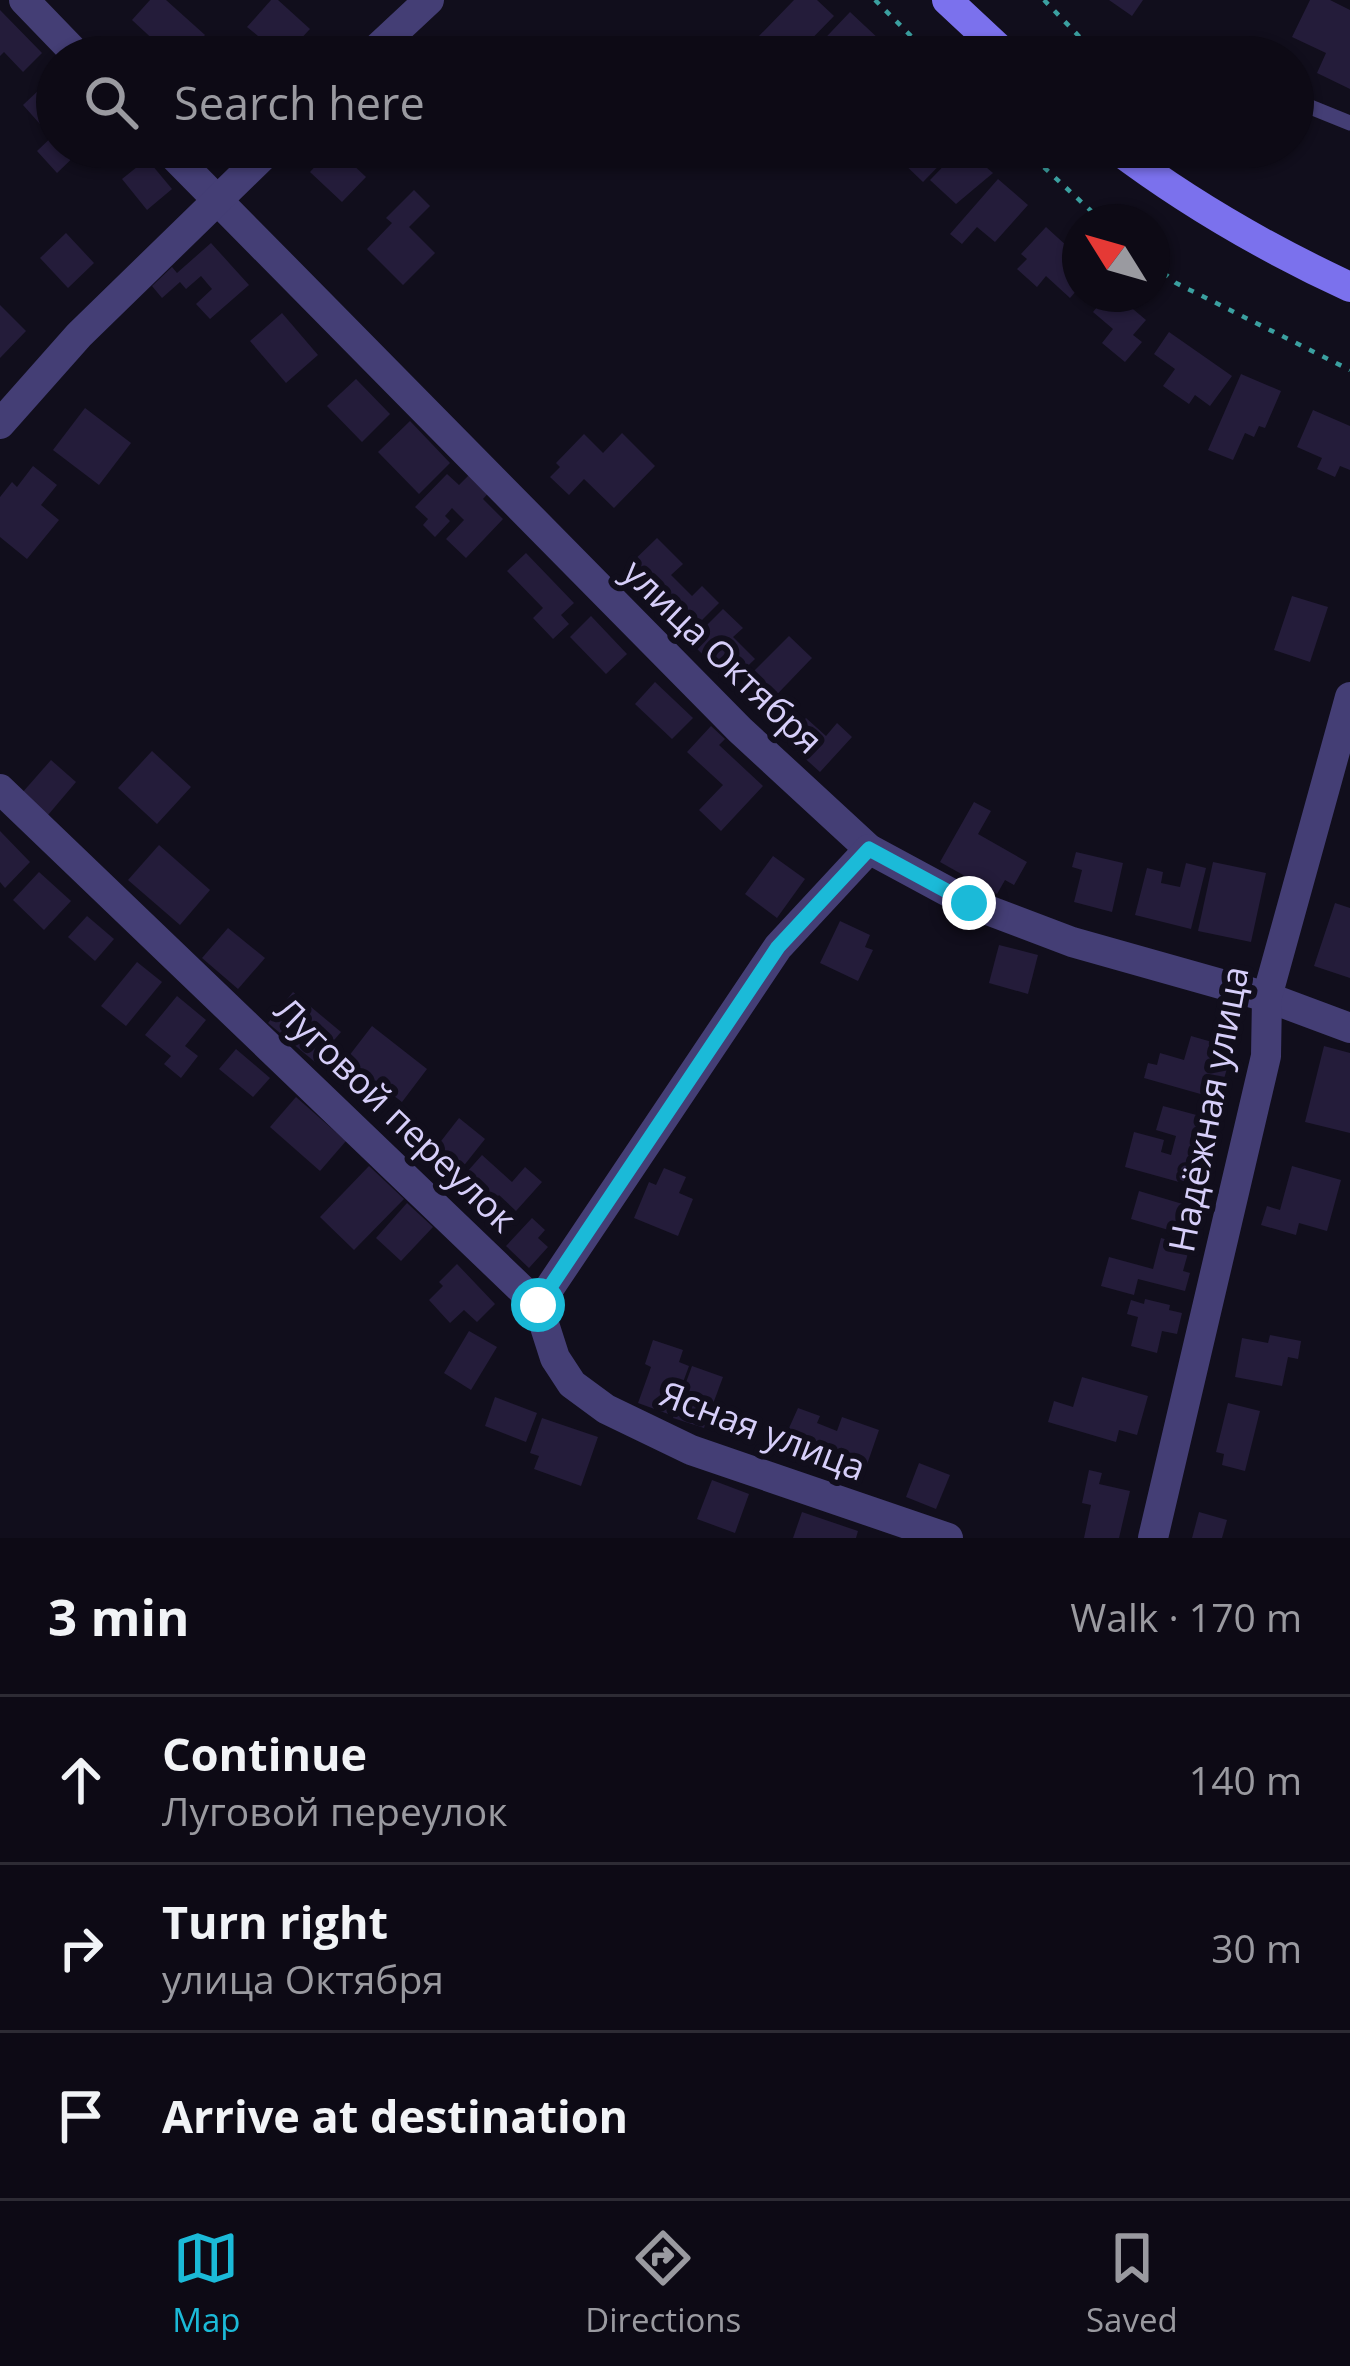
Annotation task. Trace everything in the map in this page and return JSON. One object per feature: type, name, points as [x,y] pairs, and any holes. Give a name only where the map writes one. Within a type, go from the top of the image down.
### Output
[{"type":"main road","points":[[947,0],[986,36]]},
{"type":"main road","points":[[1144,168],[1215,217],[1350,287]]},
{"type":"street","points":[[24,0],[59,36]]},
{"type":"street","points":[[390,36],[429,0]]},
{"type":"street","name":"улица Октября","points":[[185,168],[740,730],[869,849],[969,903],[1072,942],[1267,997],[1350,1028]]},
{"type":"street","points":[[0,424],[79,335],[250,168]]},
{"type":"street","name":"Надёжная улица","points":[[1154,1538],[1265,1055],[1267,997],[1350,697]]},
{"type":"street","name":"Луговой переулок","points":[[0,789],[538,1305]]},
{"type":"street","points":[[538,1305],[778,947],[869,849]]},
{"type":"street","name":"Ясная улица","points":[[538,1305],[555,1358],[572,1384],[606,1408],[692,1450],[948,1538]]},
{"type":"lane","points":[[1314,109],[1350,124]]},
{"type":"path","points":[[874,0],[911,36]]},
{"type":"path","points":[[1044,0],[1079,36]]},
{"type":"path","points":[[1045,168],[1084,204]]},
{"type":"path","points":[[1170,278],[1350,370]]},
{"type":"building","points":[[150,0],[166,0],[205,35],[149,36],[132,20]]},
{"type":"building","points":[[271,0],[278,0],[310,29],[304,36],[258,36],[247,27]]},
{"type":"building","points":[[794,0],[817,0],[834,16],[814,36],[759,36]]},
{"type":"building","points":[[1109,0],[1143,0],[1132,16]]},
{"type":"building","points":[[1310,0],[1330,0],[1350,10],[1350,89],[1317,73],[1326,53],[1314,47],[1314,36],[1292,36]]},
{"type":"building","points":[[0,10],[36,47],[36,59],[23,72],[4,52],[0,56]]},
{"type":"building","points":[[850,12],[876,36],[827,36]]},
{"type":"building","points":[[36,93],[36,120],[23,105]]},
{"type":"building","points":[[136,168],[154,168],[172,189],[147,210],[122,179]]},
{"type":"building","points":[[314,168],[356,168],[366,177],[342,202],[310,172]]},
{"type":"building","points":[[908,168],[937,168],[923,182]]},
{"type":"building","points":[[942,168],[987,168],[993,173],[956,204],[930,180]]},
{"type":"building","points":[[998,179],[1028,205],[995,242],[977,227],[962,244],[950,234]]},
{"type":"building","points":[[414,190],[430,206],[409,227],[435,253],[403,285],[367,249],[392,223],[386,218]]},
{"type":"building","points":[[1046,227],[1062,242],[1062,291],[1046,276],[1037,287],[1017,269],[1027,259],[1021,254]]},
{"type":"building","points":[[66,233],[94,263],[68,288],[40,258]]},
{"type":"building","points":[[211,243],[249,285],[210,319],[196,304],[212,289],[201,276],[186,289],[180,282],[162,298],[152,286],[172,267],[177,273]]},
{"type":"building","points":[[0,305],[26,331],[0,358]]},
{"type":"building","points":[[1093,312],[1136,312],[1146,320],[1133,335],[1142,342],[1125,362],[1102,343],[1113,329]]},
{"type":"building","points":[[282,313],[318,355],[286,383],[250,341]]},
{"type":"building","points":[[1169,332],[1232,376],[1210,406],[1195,395],[1189,404],[1163,386],[1175,369],[1154,354]]},
{"type":"building","points":[[1241,374],[1281,391],[1265,428],[1259,426],[1254,437],[1245,433],[1233,460],[1208,450]]},
{"type":"building","points":[[356,379],[390,414],[362,442],[327,406]]},
{"type":"building","points":[[85,408],[131,443],[99,485],[53,450]]},
{"type":"building","points":[[1313,410],[1350,426],[1350,470],[1340,466],[1335,477],[1317,469],[1322,458],[1297,447]]},
{"type":"building","points":[[410,421],[450,463],[419,494],[378,452]]},
{"type":"building","points":[[622,433],[655,466],[614,508],[584,479],[569,495],[550,477],[560,467],[556,463],[584,434],[603,453]]},
{"type":"building","points":[[33,466],[57,485],[41,505],[59,520],[27,559],[0,537],[0,497],[12,482],[17,487]]},
{"type":"building","points":[[472,472],[491,490],[483,499],[503,519],[466,558],[446,539],[464,520],[452,508],[445,516],[450,521],[435,537],[423,525],[428,519],[415,507],[447,474],[459,485]]},
{"type":"building","points":[[657,538],[683,564],[671,575],[692,596],[702,586],[719,603],[688,634],[624,570]]},
{"type":"building","points":[[526,553],[574,603],[561,615],[569,624],[553,639],[533,618],[543,608],[507,571]]},
{"type":"building","points":[[1292,596],[1328,607],[1310,662],[1274,650]]},
{"type":"building","points":[[723,609],[743,628],[733,637],[755,659],[731,682],[690,642]]},
{"type":"building","points":[[591,616],[627,654],[606,674],[570,637]]},
{"type":"building","points":[[789,636],[812,658],[760,712],[736,689]]},
{"type":"building","points":[[655,682],[693,718],[672,739],[635,704]]},
{"type":"building","points":[[784,708],[801,724],[806,718],[826,736],[837,723],[852,737],[820,772],[768,725]]},
{"type":"building","points":[[711,726],[725,739],[719,745],[763,786],[721,831],[699,810],[723,785],[687,752]]},
{"type":"building","points":[[152,751],[191,787],[157,824],[118,788]]},
{"type":"building","points":[[51,760],[76,782],[48,815],[22,793]]},
{"type":"building","points":[[974,802],[991,811],[978,834],[1027,862],[1014,885],[1005,880],[997,894],[940,862]]},
{"type":"building","points":[[0,831],[30,862],[5,888],[0,882]]},
{"type":"building","points":[[159,845],[210,890],[180,925],[128,880]]},
{"type":"building","points":[[1076,852],[1123,863],[1112,912],[1074,902],[1082,870],[1072,867]]},
{"type":"building","points":[[773,856],[805,879],[777,918],[745,894]]},
{"type":"building","points":[[1213,862],[1266,873],[1251,942],[1198,931]]},
{"type":"building","points":[[1186,863],[1206,868],[1191,929],[1135,915],[1147,868],[1163,872],[1161,883],[1180,887]]},
{"type":"building","points":[[39,872],[71,901],[44,930],[13,900]]},
{"type":"building","points":[[1335,903],[1350,908],[1350,978],[1314,966]]},
{"type":"building","points":[[87,916],[114,939],[95,961],[68,937]]},
{"type":"building","points":[[840,921],[870,935],[865,947],[873,950],[858,981],[820,963]]},
{"type":"building","points":[[228,928],[265,958],[238,989],[202,958]]},
{"type":"building","points":[[999,945],[1038,955],[1028,994],[989,983]]},
{"type":"building","points":[[137,962],[162,982],[126,1026],[101,1006]]},
{"type":"building","points":[[293,992],[341,1032],[315,1062],[268,1023]]},
{"type":"building","points":[[177,996],[206,1020],[185,1046],[198,1056],[181,1078],[164,1064],[171,1056],[145,1035]]},
{"type":"building","points":[[372,1026],[427,1069],[402,1102],[364,1073],[359,1078],[342,1065]]},
{"type":"building","points":[[1191,1036],[1233,1048],[1221,1089],[1206,1085],[1204,1095],[1144,1078],[1148,1063],[1157,1065],[1160,1053],[1184,1060]]},
{"type":"building","points":[[1324,1046],[1350,1053],[1350,1133],[1305,1122]]},
{"type":"building","points":[[236,1049],[270,1078],[253,1097],[219,1069]]},
{"type":"building","points":[[296,1097],[346,1141],[320,1171],[270,1127]]},
{"type":"building","points":[[1163,1106],[1215,1120],[1197,1187],[1125,1167],[1134,1132],[1164,1140],[1161,1152],[1171,1155],[1176,1136],[1156,1130]]},
{"type":"building","points":[[459,1118],[485,1139],[450,1183],[424,1163]]},
{"type":"building","points":[[482,1155],[512,1182],[525,1167],[542,1182],[516,1211],[499,1195],[480,1217],[451,1190]]},
{"type":"building","points":[[369,1166],[404,1199],[354,1250],[320,1217]]},
{"type":"building","points":[[1292,1166],[1341,1180],[1327,1231],[1299,1223],[1296,1235],[1261,1225],[1267,1206],[1280,1210]]},
{"type":"building","points":[[664,1168],[686,1177],[679,1193],[693,1199],[678,1236],[634,1218],[649,1182],[656,1185]]},
{"type":"building","points":[[1139,1191],[1196,1208],[1189,1236],[1131,1219]]},
{"type":"building","points":[[407,1203],[433,1227],[401,1261],[376,1238]]},
{"type":"building","points":[[532,1218],[545,1230],[538,1238],[548,1247],[529,1268],[506,1246]]},
{"type":"building","points":[[1161,1238],[1190,1246],[1183,1271],[1190,1273],[1185,1291],[1138,1279],[1134,1295],[1101,1286],[1109,1257],[1153,1269]]},
{"type":"building","points":[[457,1264],[495,1304],[477,1322],[464,1310],[450,1323],[429,1300]]},
{"type":"building","points":[[1145,1299],[1182,1313],[1177,1334],[1162,1331],[1157,1353],[1131,1346],[1138,1317],[1127,1314],[1131,1300],[1144,1304]]},
{"type":"building","points":[[469,1331],[497,1347],[471,1390],[444,1373]]},
{"type":"building","points":[[1270,1335],[1301,1341],[1298,1359],[1288,1357],[1282,1386],[1235,1377],[1242,1338],[1268,1343]]},
{"type":"building","points":[[653,1340],[683,1350],[679,1362],[689,1366],[671,1415],[638,1403],[651,1367],[645,1364]]},
{"type":"building","points":[[692,1366],[723,1377],[704,1428],[673,1418]]},
{"type":"building","points":[[1082,1377],[1148,1396],[1137,1435],[1119,1430],[1116,1442],[1048,1422],[1054,1401],[1073,1407]]},
{"type":"building","points":[[495,1397],[537,1413],[526,1442],[485,1426]]},
{"type":"building","points":[[1228,1403],[1260,1411],[1245,1471],[1222,1465],[1224,1454],[1216,1452]]},
{"type":"building","points":[[798,1408],[820,1416],[817,1423],[837,1431],[842,1417],[879,1430],[863,1476],[780,1448]]},
{"type":"building","points":[[542,1418],[598,1437],[581,1486],[534,1469],[539,1456],[530,1453]]},
{"type":"building","points":[[919,1463],[950,1475],[936,1509],[906,1497]]},
{"type":"building","points":[[1089,1470],[1102,1473],[1099,1484],[1130,1491],[1119,1538],[1084,1538],[1091,1505],[1082,1503]]},
{"type":"building","points":[[712,1480],[749,1494],[735,1533],[697,1519]]},
{"type":"building","points":[[802,1512],[858,1531],[856,1538],[793,1538]]},
{"type":"building","points":[[1199,1512],[1227,1520],[1222,1538],[1192,1538]]},
{"type":"route","points":[[538,1305],[778,947],[869,849],[969,903]]}]
